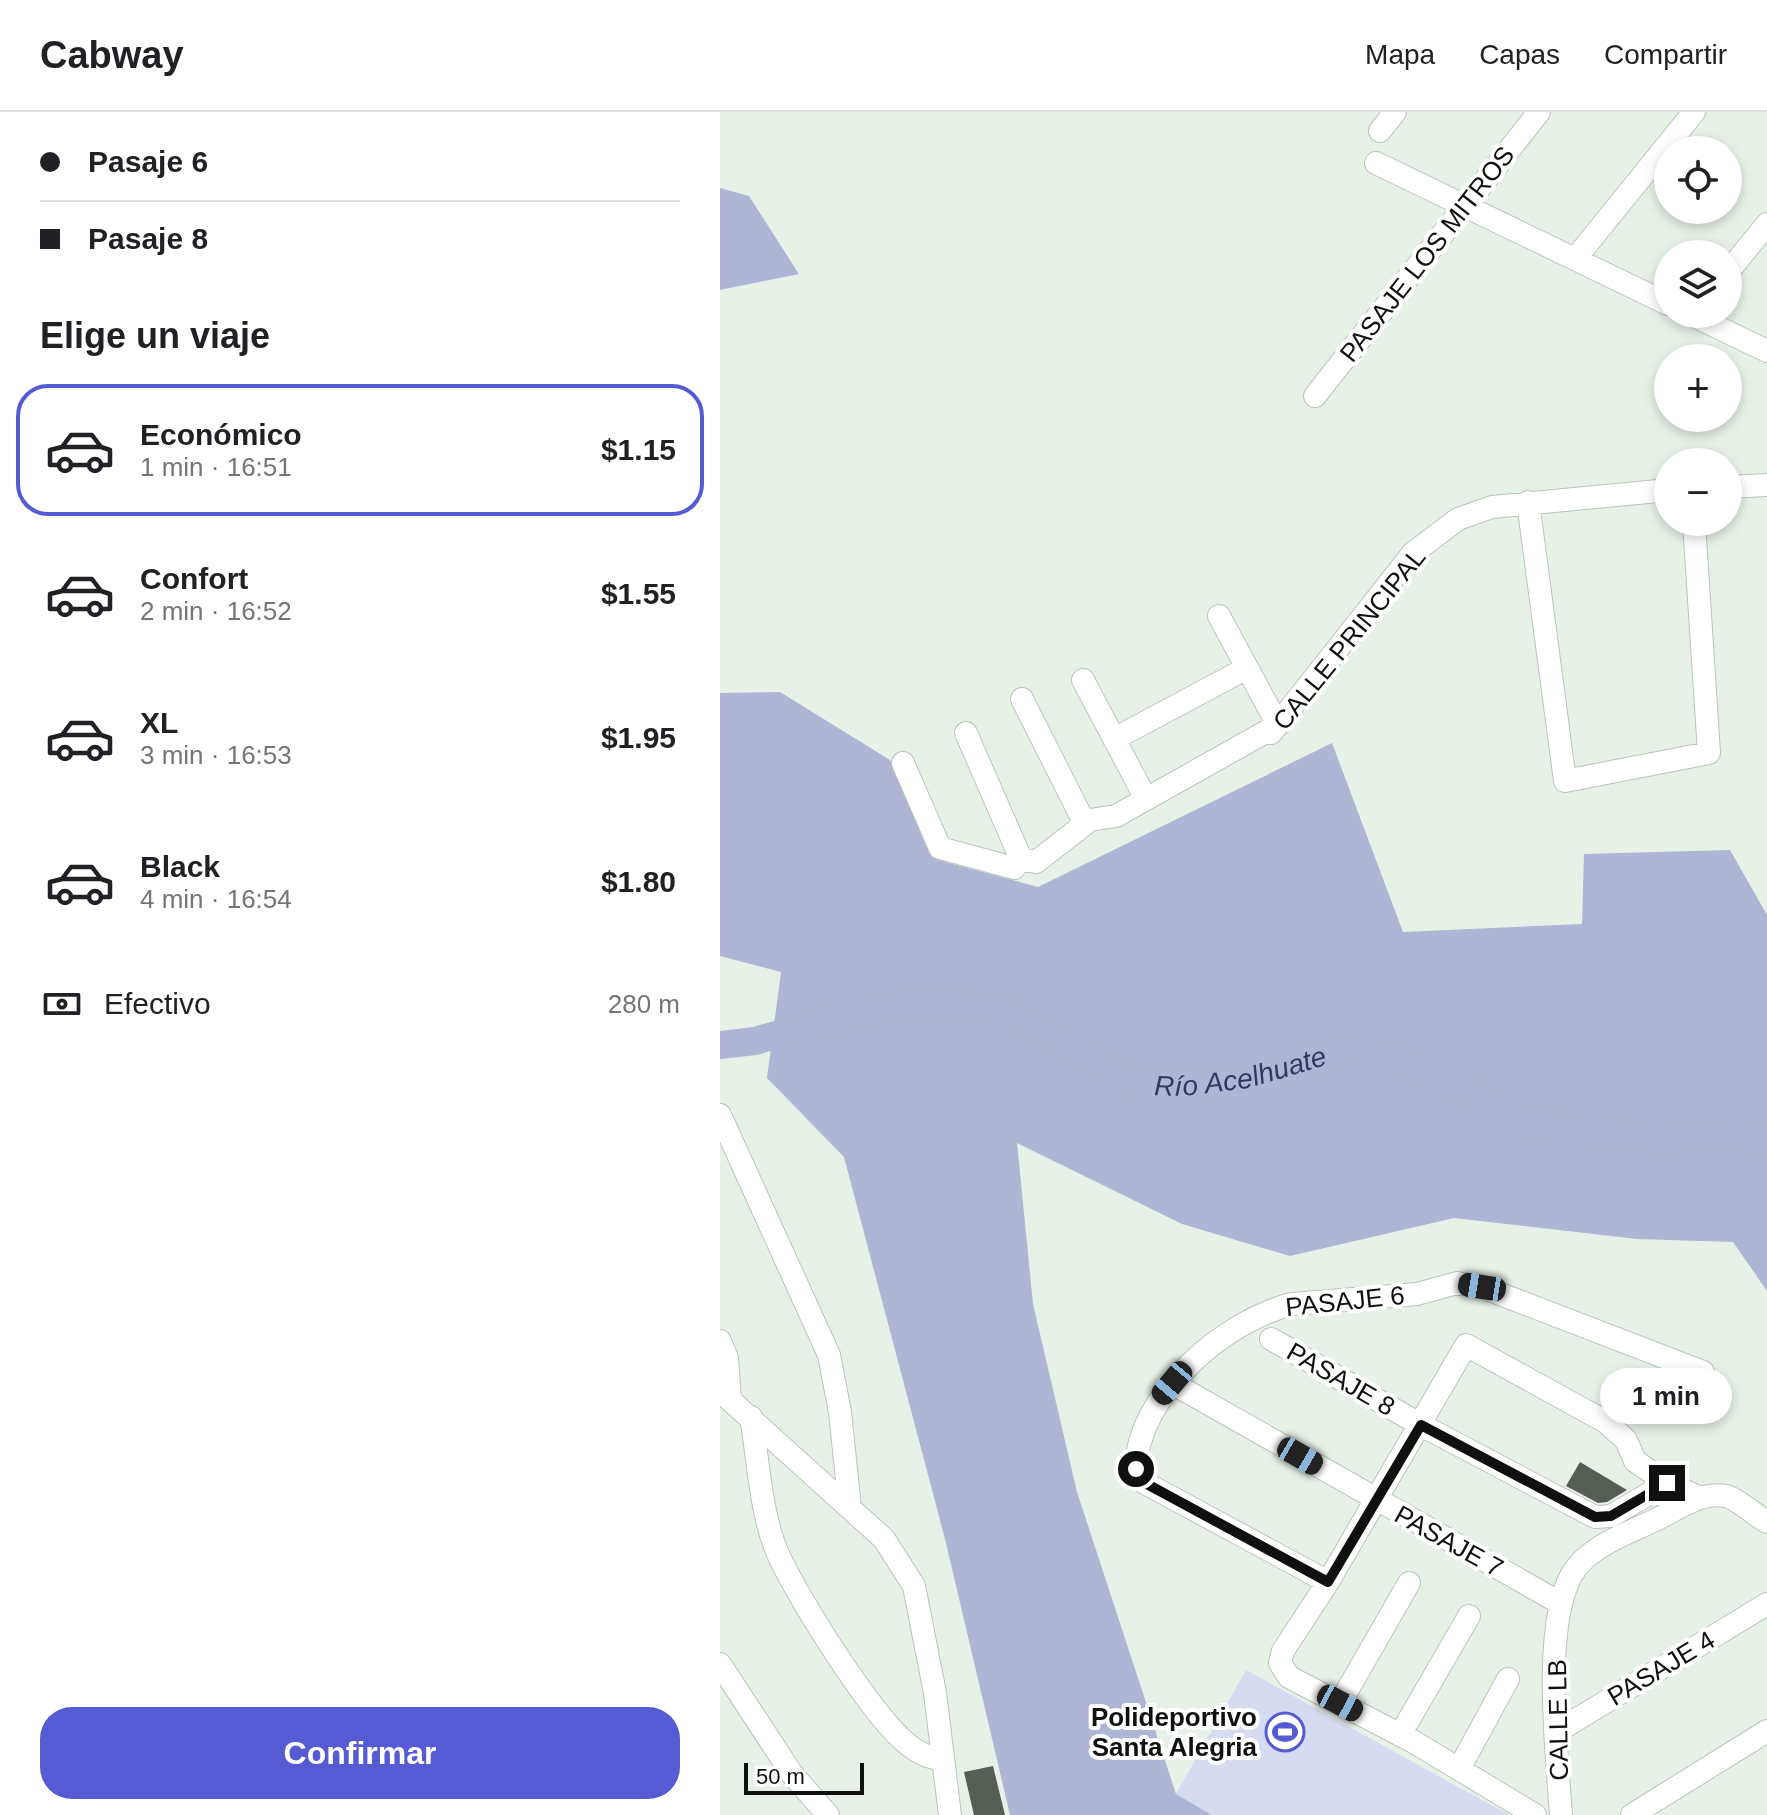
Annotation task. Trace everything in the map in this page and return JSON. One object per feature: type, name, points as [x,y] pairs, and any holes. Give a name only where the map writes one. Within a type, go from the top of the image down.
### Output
[{"type":"street","points":[[1380,131],[1395,112]]},
{"type":"street","name":"PASAJE LOS MITROS","points":[[1315,396],[1539,112]]},
{"type":"street","points":[[1575,259],[1694,112]]},
{"type":"street","points":[[1376,163],[1654,297]]},
{"type":"street","points":[[1742,255],[1767,224]]},
{"type":"street","points":[[1720,328],[1767,351]]},
{"type":"street","points":[[1742,486],[1767,485]]},
{"type":"street","name":"CALLE PRINCIPAL","points":[[1263,744],[1413,553],[1458,519],[1492,507],[1654,491]]},
{"type":"street","points":[[1528,502],[1565,781],[1709,753],[1695,536]]},
{"type":"street","points":[[1021,859],[1036,862],[1090,820],[1116,816],[1278,725],[1219,616]]},
{"type":"street","points":[[1114,739],[1247,668]]},
{"type":"street","points":[[1083,680],[1146,799]]},
{"type":"street","points":[[1022,699],[1085,824]]},
{"type":"street","points":[[966,733],[1021,859]]},
{"type":"street","points":[[903,763],[940,848],[1014,868],[1021,859]]},
{"type":"street","points":[[720,1115],[829,1355],[840,1412],[850,1508]]},
{"type":"street","name":"PASAJE 6","points":[[1328,1582],[1145,1483],[1136,1469],[1136,1455],[1147,1415],[1172,1383],[1194,1360],[1273,1309],[1292,1304],[1417,1294],[1457,1283],[1482,1287],[1703,1372]]},
{"type":"street","name":"PASAJE 8","points":[[1271,1339],[1421,1425],[1595,1517],[1611,1516],[1667,1483]]},
{"type":"street","points":[[720,1341],[727,1358],[725,1395],[884,1539],[914,1586],[935,1693],[950,1815]]},
{"type":"street","points":[[1535,1815],[1400,1735],[1289,1677],[1280,1663],[1283,1651],[1328,1582],[1466,1345],[1606,1422],[1626,1440],[1635,1461],[1667,1483],[1701,1498]]},
{"type":"street","name":"PASAJE 7","points":[[1172,1383],[1377,1500],[1558,1614]]},
{"type":"street","points":[[751,1417],[772,1540],[783,1569],[875,1709],[903,1741],[926,1757],[943,1760]]},
{"type":"street","points":[[1558,1614],[1574,1572],[1598,1549],[1701,1498],[1728,1496],[1767,1522]]},
{"type":"street","points":[[1340,1703],[1409,1583]]},
{"type":"street","name":"PASAJE 4","points":[[1556,1732],[1767,1604]]},
{"type":"street","name":"CALLE LB","points":[[1558,1614],[1556,1732],[1561,1815]]},
{"type":"street","points":[[1400,1735],[1469,1616]]},
{"type":"street","points":[[720,1664],[792,1774],[828,1815]]},
{"type":"street","points":[[1459,1769],[1508,1679]]},
{"type":"street","points":[[1632,1815],[1764,1739]]},
{"type":"shaded area","points":[[720,188],[749,196],[799,274],[720,290]]},
{"type":"shaded area","points":[[780,692],[890,760],[938,860],[1038,887],[1332,743],[1403,932],[1582,924],[1584,854],[1730,850],[1767,915],[1767,1291],[1733,1242],[1637,1239],[1454,1218],[1290,1256],[1182,1224],[1017,1143],[1033,1304],[1077,1492],[1176,1794],[1212,1815],[1010,1815],[945,1539],[844,1157],[767,1078],[781,972],[720,956],[720,693]]},
{"type":"shaded area","name":"Polideportivo Santa Alegria","points":[[1246,1670],[1509,1815],[1212,1815],[1176,1794]]},
{"type":"building","points":[[1580,1462],[1627,1490],[1607,1502],[1598,1503],[1566,1486]]},
{"type":"building","points":[[993,1766],[1005,1815],[974,1815],[964,1772]]},
{"type":"waterway","name":"Río Acelhuate","points":[[720,1045],[755,1041],[873,1007],[947,1003],[1007,1013],[1140,1085],[1184,1086],[1247,1078],[1352,1047],[1391,1057],[1535,1124],[1657,1139],[1729,1135],[1767,1140]]},
{"type":"place","name":"Polideportivo Santa Alegria","points":[[1285,1732]]},
{"type":"route","points":[[1136,1469],[1145,1483],[1328,1582],[1421,1425],[1595,1517],[1611,1516],[1667,1483]]}]
